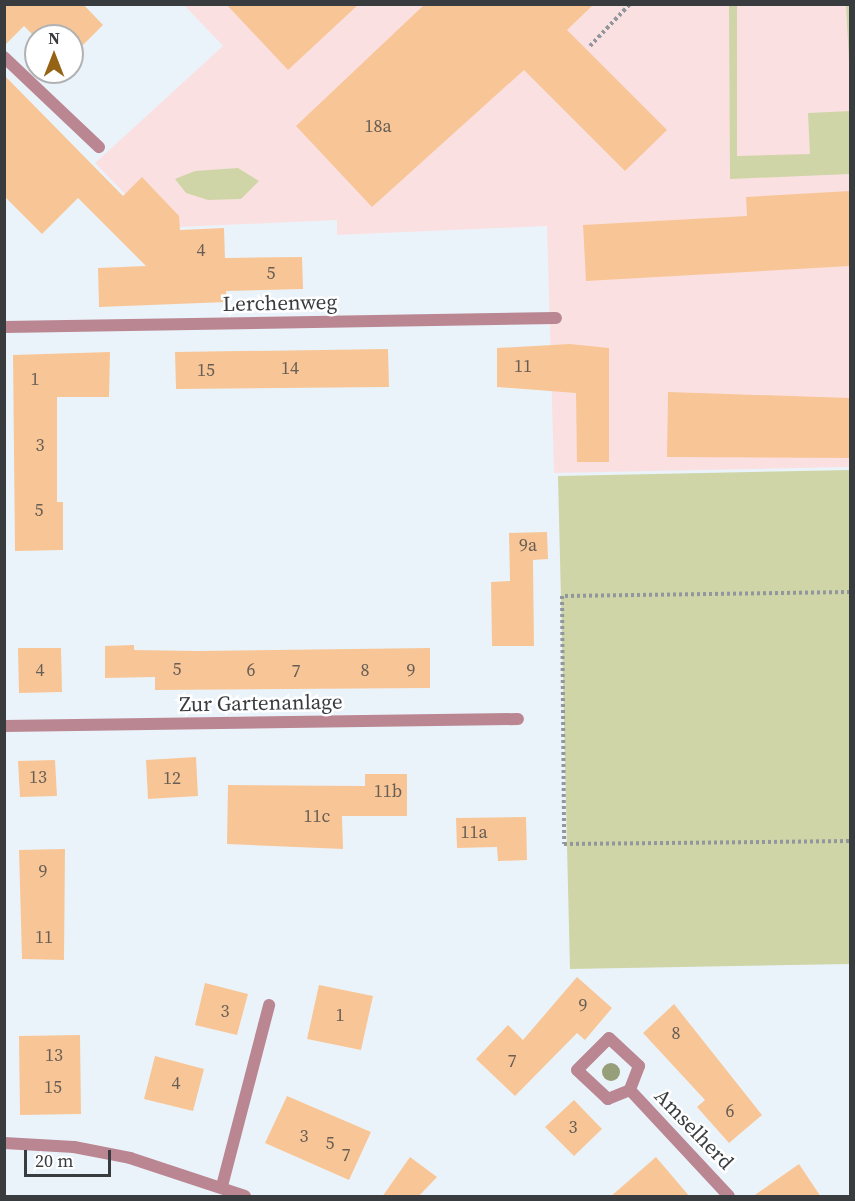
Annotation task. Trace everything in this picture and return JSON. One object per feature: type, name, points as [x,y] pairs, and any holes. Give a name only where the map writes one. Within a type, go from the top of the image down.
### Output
[{"type":"street","points":[[4,57],[99,147]]},
{"type":"street","name":"Lerchenweg","points":[[4,327],[556,318]]},
{"type":"street","name":"Zur Gartenanlage","points":[[4,726],[518,719]]},
{"type":"street","points":[[222,1186],[269,1005]]},
{"type":"street","name":"Amselherd","points":[[609,1038],[639,1066],[630,1090],[608,1099],[577,1070],[609,1038]]},
{"type":"street","name":"Amselherd","points":[[630,1090],[729,1197]]},
{"type":"street","points":[[4,1143],[74,1147],[222,1186],[245,1197]]},
{"type":"path","points":[[590,46],[630,4]]},
{"type":"path","points":[[850,592],[562,596],[564,844],[850,840]]},
{"type":"shaded area","points":[[184,5],[850,5],[850,467],[554,473],[547,226],[337,235],[337,220],[158,228],[95,163],[223,46]]},
{"type":"green space","points":[[729,5],[737,5],[737,156],[810,154],[808,113],[850,111],[850,174],[730,179]]},
{"type":"green space","points":[[846,5],[850,5],[850,61],[849,61]]},
{"type":"green space","points":[[238,168],[259,181],[241,199],[208,200],[186,193],[175,179],[195,171]]},
{"type":"green space","points":[[850,470],[850,964],[570,969],[558,476]]},
{"type":"building","points":[[4,4],[83,4],[103,25],[84,44],[84,24],[24,24],[4,46]]},
{"type":"building","points":[[226,4],[359,4],[288,70]]},
{"type":"building","points":[[425,4],[594,4],[567,30],[667,130],[625,171],[524,70],[372,207],[296,126]]},
{"type":"building","points":[[4,75],[123,196],[142,177],[179,216],[180,230],[224,228],[225,258],[302,257],[303,289],[226,291],[227,302],[99,307],[98,268],[146,266],[78,198],[42,234],[4,196]]},
{"type":"building","points":[[850,191],[850,266],[586,281],[583,225],[747,216],[746,197]]},
{"type":"building","points":[[570,344],[609,348],[609,462],[577,462],[576,393],[497,387],[497,348]]},
{"type":"building","points":[[388,349],[389,387],[176,389],[175,352]]},
{"type":"building","points":[[110,352],[109,397],[57,397],[57,502],[63,502],[63,550],[15,551],[13,355]]},
{"type":"building","points":[[668,392],[850,398],[850,458],[667,457]]},
{"type":"building","points":[[547,532],[548,559],[533,560],[534,646],[492,646],[491,582],[510,581],[509,533]]},
{"type":"building","points":[[134,645],[134,650],[198,651],[430,648],[430,688],[155,690],[155,677],[105,678],[105,646]]},
{"type":"building","points":[[18,648],[61,648],[62,692],[19,693]]},
{"type":"building","points":[[196,757],[198,796],[148,799],[146,760]]},
{"type":"building","points":[[55,760],[57,796],[20,797],[18,761]]},
{"type":"building","points":[[365,774],[407,774],[407,816],[342,816],[343,849],[227,844],[228,785],[365,786]]},
{"type":"building","points":[[526,817],[527,860],[498,861],[497,847],[457,848],[456,818]]},
{"type":"building","points":[[65,849],[64,960],[22,959],[19,850]]},
{"type":"building","points":[[577,977],[612,1008],[585,1040],[577,1033],[515,1096],[476,1059],[508,1025],[523,1040]]},
{"type":"building","points":[[205,983],[248,994],[237,1035],[195,1025]]},
{"type":"building","points":[[319,985],[373,996],[361,1050],[307,1039]]},
{"type":"building","points":[[674,1004],[762,1115],[729,1143],[697,1107],[705,1100],[643,1033]]},
{"type":"building","points":[[80,1035],[81,1114],[20,1115],[19,1036]]},
{"type":"building","points":[[155,1056],[204,1069],[193,1111],[144,1099]]},
{"type":"building","points":[[287,1096],[371,1132],[349,1180],[265,1143]]},
{"type":"building","points":[[574,1100],[602,1129],[574,1156],[545,1127]]},
{"type":"building","points":[[410,1157],[437,1177],[418,1197],[382,1197]]},
{"type":"building","points":[[656,1157],[690,1197],[610,1197]]},
{"type":"building","points":[[799,1164],[821,1197],[752,1197]]}]
